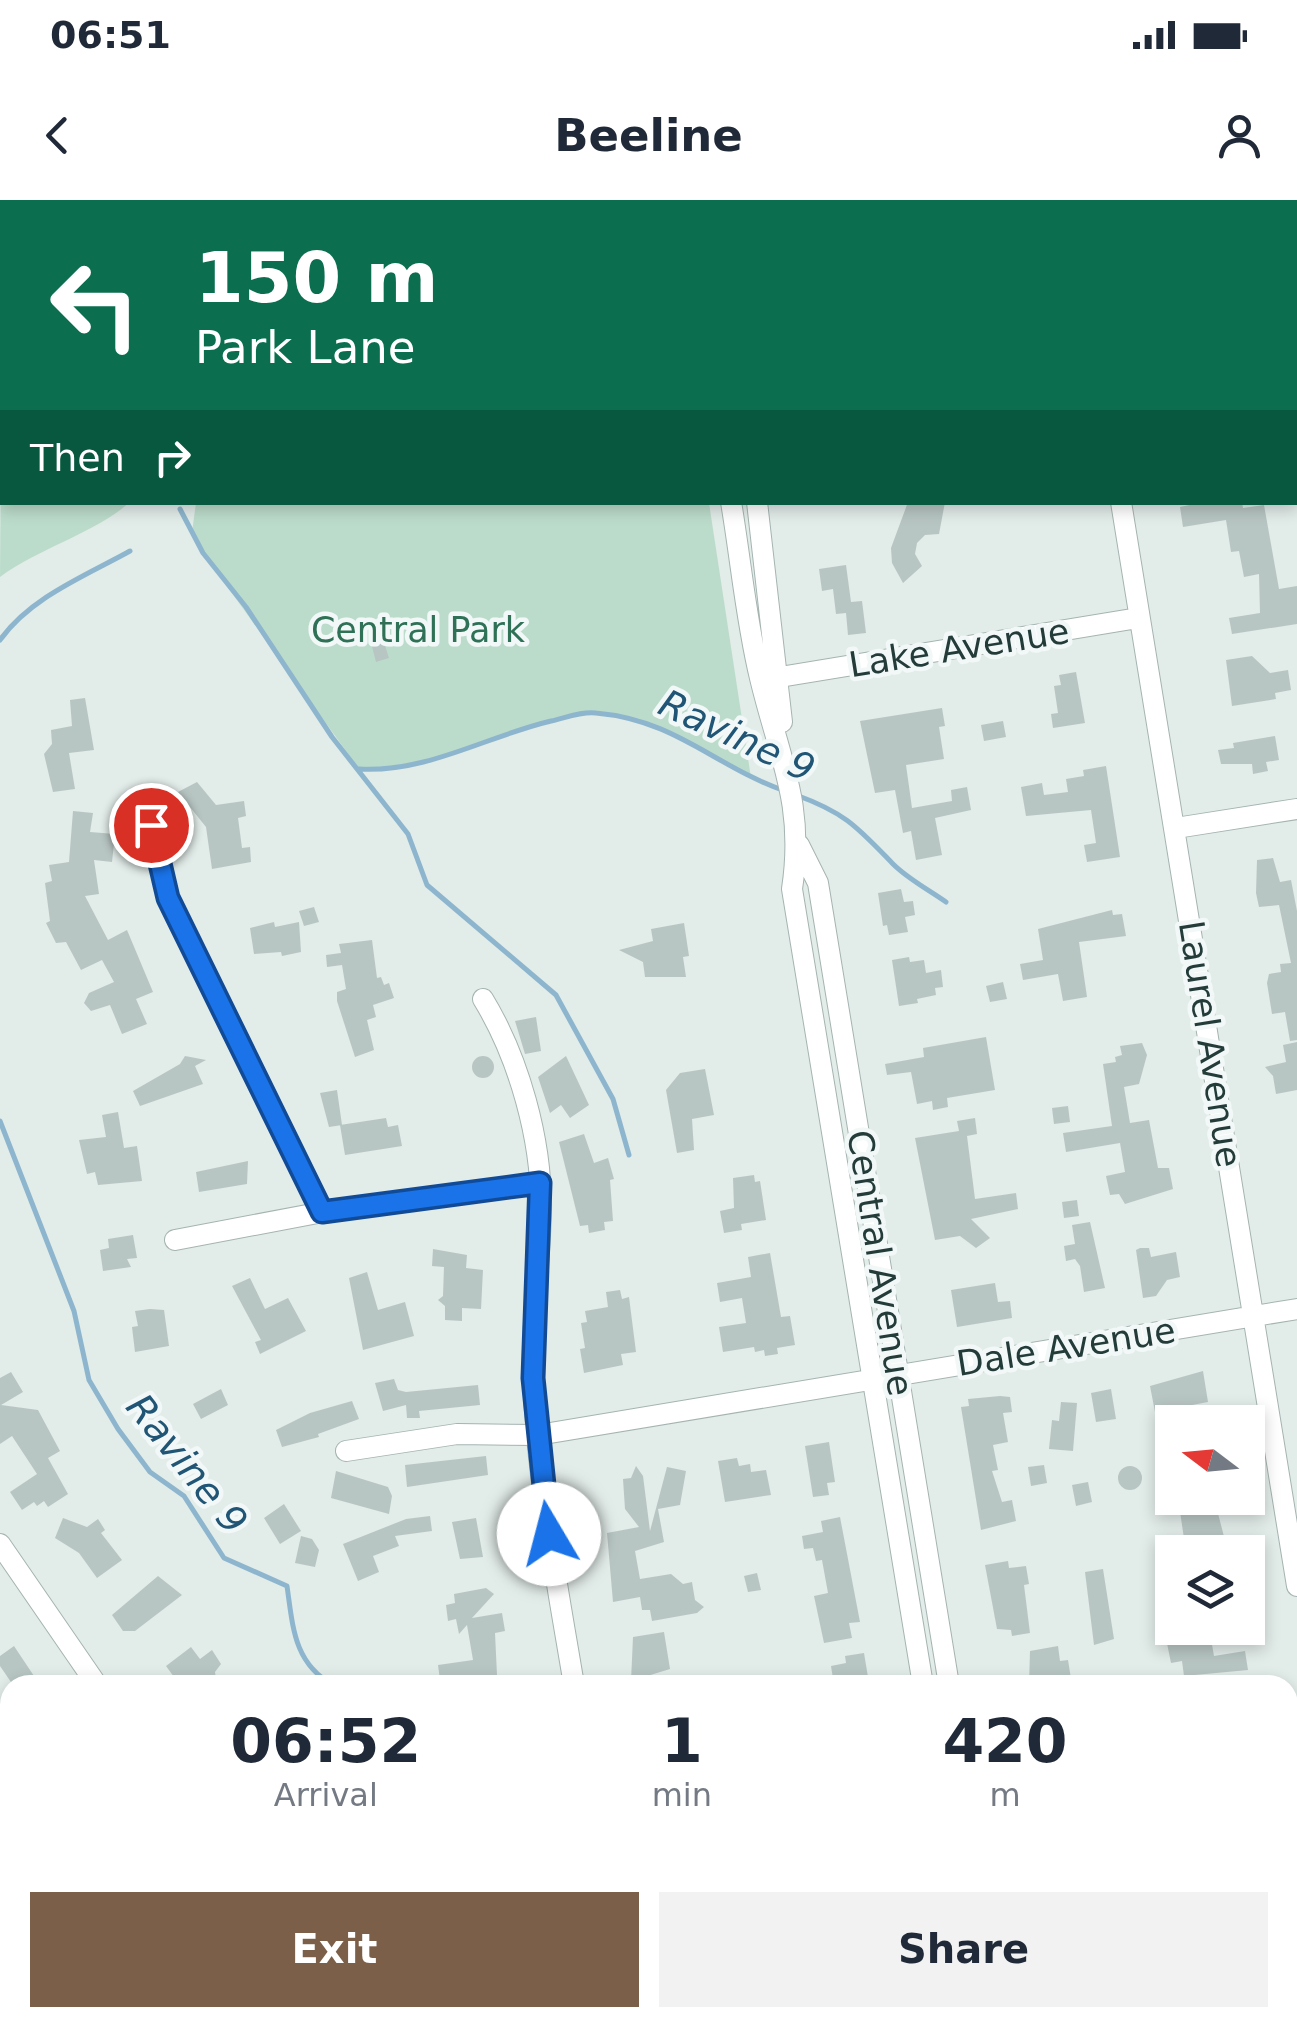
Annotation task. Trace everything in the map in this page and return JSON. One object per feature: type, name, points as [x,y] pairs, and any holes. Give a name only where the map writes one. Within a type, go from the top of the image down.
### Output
[{"type":"street","name":"Central Avenue","points":[[733,505],[770,678],[799,845],[818,882],[947,1675]]},
{"type":"street","name":"Central Avenue","points":[[757,505],[770,678]]},
{"type":"street","name":"Laurel Avenue","points":[[1121,505],[1297,1586]]},
{"type":"street","name":"Lake Avenue","points":[[770,678],[1138,618]]},
{"type":"street","points":[[1176,828],[1297,809]]},
{"type":"street","points":[[151,825],[168,898],[322,1212]]},
{"type":"street","name":"Central Avenue","points":[[799,845],[792,890],[921,1675]]},
{"type":"street","points":[[484,1000],[501,1029],[519,1081],[540,1183],[533,1335],[538,1435],[543,1497],[572,1675]]},
{"type":"street","points":[[834,1140],[859,1138]]},
{"type":"street","points":[[175,1240],[322,1212],[540,1183]]},
{"type":"street","name":"Dale Avenue","points":[[346,1451],[457,1434],[538,1435],[1297,1310]]},
{"type":"street","points":[[0,1544],[90,1675]]},
{"type":"green space","points":[[1,505],[126,505],[99,524],[0,577]]},
{"type":"green space","name":"Central Park","points":[[196,505],[709,505],[751,778],[666,730],[635,719],[600,715],[531,726],[394,768],[359,769],[203,553],[192,532]]},
{"type":"building","points":[[907,505],[944,505],[939,534],[925,535],[917,543],[915,554],[922,566],[903,583],[892,563],[891,548]]},
{"type":"building","points":[[1264,505],[1279,589],[1297,586],[1297,624],[1232,634],[1229,618],[1260,613],[1259,574],[1244,577],[1239,551],[1231,552],[1226,520],[1183,527],[1180,507]]},
{"type":"building","points":[[846,565],[851,602],[862,601],[866,633],[848,635],[846,613],[836,614],[833,589],[822,591],[819,569]]},
{"type":"building","points":[[383,639],[389,658],[376,662],[371,643]]},
{"type":"building","points":[[1252,656],[1270,673],[1288,670],[1291,690],[1275,693],[1276,699],[1232,706],[1226,660]]},
{"type":"building","points":[[1076,672],[1085,723],[1053,728],[1051,714],[1058,713],[1054,686],[1061,685],[1059,675]]},
{"type":"building","points":[[85,698],[94,750],[69,753],[75,789],[53,792],[44,754],[52,744],[51,730],[72,726],[70,700]]},
{"type":"building","points":[[942,708],[945,726],[939,727],[944,759],[906,765],[912,808],[952,801],[951,790],[967,787],[971,810],[935,818],[942,855],[916,860],[911,831],[903,833],[895,790],[875,793],[860,721]]},
{"type":"building","points":[[1003,721],[1006,737],[984,741],[981,725]]},
{"type":"building","points":[[1275,736],[1279,760],[1266,762],[1268,771],[1253,774],[1252,764],[1221,764],[1218,750],[1234,748],[1233,743]]},
{"type":"building","points":[[1106,766],[1120,857],[1087,862],[1084,845],[1096,843],[1091,810],[1026,816],[1021,787],[1042,783],[1044,795],[1068,792],[1066,779],[1084,776],[1083,770]]},
{"type":"building","points":[[197,782],[216,805],[244,801],[246,816],[238,818],[242,848],[250,847],[251,862],[212,869],[206,827],[178,792]]},
{"type":"building","points":[[73,811],[93,813],[90,832],[115,834],[112,862],[94,860],[99,894],[85,896],[108,940],[127,930],[153,992],[136,999],[147,1024],[122,1034],[110,1005],[91,1011],[84,1003],[89,993],[114,982],[102,960],[81,970],[66,942],[56,943],[46,923],[50,921],[45,883],[52,881],[49,865],[69,862]]},
{"type":"building","points":[[1273,858],[1280,882],[1291,880],[1297,911],[1297,1040],[1290,1041],[1285,1012],[1272,1014],[1267,983],[1269,974],[1281,972],[1280,964],[1291,963],[1279,905],[1259,907],[1256,893],[1257,860]]},
{"type":"building","points":[[901,889],[904,902],[913,901],[915,915],[905,917],[908,932],[889,935],[887,925],[883,926],[878,893]]},
{"type":"building","points":[[314,907],[319,922],[304,926],[299,911]]},
{"type":"building","points":[[1112,910],[1113,915],[1122,914],[1126,936],[1079,942],[1087,997],[1063,1001],[1058,974],[1023,980],[1020,964],[1043,960],[1038,929]]},
{"type":"building","points":[[274,922],[275,927],[299,922],[301,952],[282,956],[281,952],[254,954],[250,928]]},
{"type":"building","points":[[684,923],[689,956],[683,957],[686,977],[645,977],[643,962],[619,950],[653,941],[651,929]]},
{"type":"building","points":[[372,940],[377,978],[381,977],[384,985],[389,983],[394,998],[373,1005],[376,1017],[367,1020],[374,1050],[355,1057],[337,1001],[337,992],[346,989],[342,965],[327,967],[326,955],[341,953],[339,944]]},
{"type":"building","points":[[909,957],[910,962],[924,960],[926,973],[941,970],[943,987],[935,988],[936,995],[917,999],[918,1003],[899,1006],[892,960]]},
{"type":"building","points":[[1003,982],[1007,999],[990,1002],[986,986]]},
{"type":"building","points":[[536,1017],[541,1051],[525,1054],[515,1021]]},
{"type":"building","points":[[986,1037],[995,1090],[947,1098],[948,1107],[933,1110],[932,1101],[917,1104],[911,1072],[887,1075],[885,1064],[924,1057],[923,1048]]},
{"type":"building","points":[[1297,1042],[1297,1090],[1276,1094],[1273,1076],[1265,1067],[1286,1062],[1283,1045]]},
{"type":"building","points":[[1142,1043],[1147,1055],[1139,1084],[1124,1087],[1130,1123],[1149,1120],[1158,1168],[1169,1168],[1173,1189],[1125,1204],[1119,1194],[1110,1195],[1106,1176],[1125,1172],[1120,1143],[1066,1152],[1063,1133],[1112,1126],[1103,1064],[1116,1062],[1115,1057],[1122,1055],[1120,1046]]},
{"type":"building","points":[[185,1056],[206,1060],[195,1066],[203,1084],[140,1106],[133,1091],[180,1064]]},
{"type":"building","points":[[479,1056],[487,1056],[494,1067],[487,1078],[479,1078],[472,1071],[472,1063]]},
{"type":"building","points":[[566,1056],[589,1105],[570,1118],[561,1105],[550,1113],[538,1077]]},
{"type":"building","points":[[705,1069],[714,1115],[692,1119],[694,1150],[677,1153],[666,1090],[680,1073]]},
{"type":"building","points":[[337,1090],[342,1125],[329,1127],[320,1093]]},
{"type":"building","points":[[1068,1106],[1070,1122],[1054,1124],[1052,1108]]},
{"type":"building","points":[[118,1112],[124,1148],[137,1146],[142,1181],[98,1185],[95,1172],[87,1174],[79,1140],[106,1137],[102,1115]]},
{"type":"building","points":[[386,1118],[388,1127],[398,1125],[402,1146],[345,1155],[340,1125]]},
{"type":"building","points":[[975,1118],[977,1134],[967,1136],[975,1199],[1016,1193],[1018,1209],[971,1219],[990,1238],[976,1248],[960,1236],[935,1240],[915,1138],[959,1131],[957,1121]]},
{"type":"building","points":[[584,1134],[594,1163],[608,1158],[614,1179],[610,1180],[613,1221],[604,1222],[605,1230],[589,1233],[588,1225],[580,1226],[559,1142]]},
{"type":"building","points":[[248,1161],[247,1184],[199,1192],[196,1172]]},
{"type":"building","points":[[754,1175],[755,1182],[760,1181],[766,1220],[741,1224],[742,1230],[724,1233],[720,1211],[734,1208],[733,1178]]},
{"type":"building","points":[[1077,1200],[1079,1216],[1064,1218],[1062,1202]]},
{"type":"building","points":[[1090,1222],[1105,1288],[1084,1292],[1080,1266],[1075,1259],[1066,1261],[1064,1246],[1075,1244],[1072,1225]]},
{"type":"building","points":[[133,1235],[137,1258],[127,1259],[131,1267],[103,1271],[100,1250],[109,1248],[108,1239]]},
{"type":"building","points":[[1149,1248],[1151,1257],[1176,1252],[1180,1277],[1167,1280],[1156,1296],[1143,1298],[1136,1250]]},
{"type":"building","points":[[433,1249],[467,1255],[466,1268],[483,1270],[481,1309],[462,1308],[462,1321],[445,1320],[445,1306],[438,1300],[443,1296],[444,1267],[432,1266]]},
{"type":"building","points":[[770,1253],[781,1317],[790,1316],[795,1345],[777,1348],[778,1354],[765,1356],[764,1350],[755,1352],[754,1347],[723,1352],[719,1327],[746,1323],[742,1298],[720,1302],[717,1283],[751,1277],[748,1257]]},
{"type":"building","points":[[367,1272],[378,1310],[405,1302],[414,1336],[363,1350],[349,1278]]},
{"type":"building","points":[[250,1278],[265,1309],[288,1298],[306,1331],[260,1354],[255,1342],[261,1340],[232,1286]]},
{"type":"building","points":[[995,1283],[998,1302],[1010,1301],[1012,1318],[957,1327],[951,1290]]},
{"type":"building","points":[[620,1290],[622,1299],[629,1297],[636,1352],[621,1354],[623,1365],[584,1373],[580,1349],[585,1348],[581,1323],[587,1322],[585,1311],[608,1307],[606,1292]]},
{"type":"building","points":[[164,1310],[169,1346],[135,1352],[135,1311]]},
{"type":"building","points":[[1203,1371],[1208,1402],[1155,1405],[1155,1412],[1150,1386]]},
{"type":"building","points":[[11,1372],[23,1392],[1,1405],[38,1410],[60,1451],[48,1458],[68,1494],[48,1507],[44,1501],[37,1506],[34,1502],[22,1510],[10,1492],[37,1474],[12,1436],[0,1444],[0,1378]]},
{"type":"building","points":[[394,1379],[398,1390],[406,1392],[478,1385],[480,1405],[419,1411],[420,1418],[407,1418],[406,1405],[383,1411],[375,1383]]},
{"type":"building","points":[[221,1389],[228,1405],[201,1419],[193,1404]]},
{"type":"building","points":[[1111,1389],[1116,1419],[1096,1422],[1091,1393]]},
{"type":"building","points":[[1010,1397],[1012,1412],[1003,1413],[1008,1442],[993,1445],[998,1470],[992,1471],[1002,1502],[1012,1500],[1016,1521],[981,1530],[961,1407],[969,1406],[968,1399]]},
{"type":"building","points":[[352,1401],[359,1419],[318,1434],[319,1437],[282,1447],[276,1430],[310,1413]]},
{"type":"building","points":[[1061,1402],[1077,1403],[1073,1451],[1049,1449],[1052,1420],[1059,1421]]},
{"type":"building","points":[[829,1442],[835,1482],[827,1483],[829,1495],[813,1497],[805,1446]]},
{"type":"building","points":[[486,1456],[488,1475],[407,1487],[405,1465]]},
{"type":"building","points":[[737,1458],[739,1466],[750,1464],[751,1472],[766,1470],[771,1495],[725,1502],[718,1461]]},
{"type":"building","points":[[1044,1465],[1047,1483],[1031,1486],[1028,1467]]},
{"type":"building","points":[[636,1466],[643,1476],[650,1531],[667,1467],[686,1471],[680,1505],[658,1509],[664,1542],[635,1551],[640,1579],[671,1574],[683,1584],[692,1582],[695,1600],[704,1607],[697,1613],[652,1621],[650,1610],[642,1610],[640,1597],[613,1602],[607,1533],[639,1527],[625,1509],[623,1479],[631,1478]]},
{"type":"building","points":[[1130,1466],[1139,1469],[1139,1487],[1130,1490],[1121,1487],[1118,1478],[1121,1469]]},
{"type":"building","points":[[336,1471],[388,1487],[392,1496],[389,1514],[331,1498]]},
{"type":"building","points":[[1088,1482],[1092,1502],[1076,1506],[1072,1485]]},
{"type":"building","points":[[284,1504],[301,1531],[280,1544],[264,1518]]},
{"type":"building","points":[[1181,1515],[1218,1515],[1224,1535],[1183,1535]]},
{"type":"building","points":[[430,1516],[432,1531],[395,1536],[399,1546],[373,1556],[379,1572],[358,1581],[343,1544],[406,1519]]},
{"type":"building","points":[[840,1517],[860,1622],[849,1623],[852,1638],[824,1643],[814,1596],[828,1593],[822,1560],[816,1561],[813,1548],[804,1549],[802,1536],[823,1532],[821,1521]]},
{"type":"building","points":[[63,1518],[87,1527],[98,1519],[105,1530],[101,1533],[122,1560],[97,1578],[79,1553],[55,1538]]},
{"type":"building","points":[[476,1518],[483,1557],[460,1559],[452,1522]]},
{"type":"building","points":[[301,1536],[312,1539],[319,1550],[315,1567],[295,1563]]},
{"type":"building","points":[[1008,1561],[1009,1568],[1026,1566],[1029,1584],[1024,1585],[1030,1633],[1012,1636],[1011,1630],[997,1629],[985,1565]]},
{"type":"building","points":[[1103,1569],[1114,1639],[1094,1645],[1085,1572]]},
{"type":"building","points":[[757,1573],[761,1590],[748,1592],[744,1576]]},
{"type":"building","points":[[158,1576],[182,1595],[135,1631],[123,1631],[112,1615]]},
{"type":"building","points":[[486,1588],[494,1594],[472,1618],[502,1613],[505,1631],[495,1633],[497,1675],[439,1675],[438,1665],[473,1660],[467,1625],[459,1634],[456,1619],[448,1621],[446,1605],[455,1603],[454,1594]]},
{"type":"building","points":[[664,1632],[670,1669],[631,1675],[633,1637]]},
{"type":"building","points":[[1167,1645],[1212,1645],[1214,1656],[1245,1651],[1248,1670],[1184,1675],[1182,1661],[1171,1663]]},
{"type":"building","points":[[14,1646],[33,1675],[6,1675],[0,1666],[0,1656]]},
{"type":"building","points":[[1058,1646],[1060,1661],[1068,1660],[1070,1675],[1029,1675],[1030,1651]]},
{"type":"building","points":[[191,1647],[200,1659],[212,1650],[221,1664],[215,1675],[173,1675],[166,1666]]},
{"type":"building","points":[[864,1653],[868,1675],[832,1675],[831,1666],[846,1663],[845,1656]]},
{"type":"waterway","name":"Ravine 9","points":[[180,509],[203,553],[246,607],[332,737],[408,834],[427,885],[556,995],[613,1099],[629,1155]]},
{"type":"waterway","name":"Ravine 9","points":[[0,640],[43,600],[130,551]]},
{"type":"waterway","name":"Ravine 9","points":[[359,769],[384,769],[433,760],[527,728],[591,713],[624,717],[672,734],[785,791]]},
{"type":"waterway","name":"Ravine 9","points":[[796,795],[850,823],[899,869],[946,902]]},
{"type":"waterway","name":"Ravine 9","points":[[0,1121],[74,1311],[89,1380],[150,1472],[184,1496],[224,1558],[287,1586],[298,1643],[319,1675]]},
{"type":"route","points":[[151,825],[168,898],[322,1212],[506,1184],[540,1183],[533,1378],[549,1534]]}]
